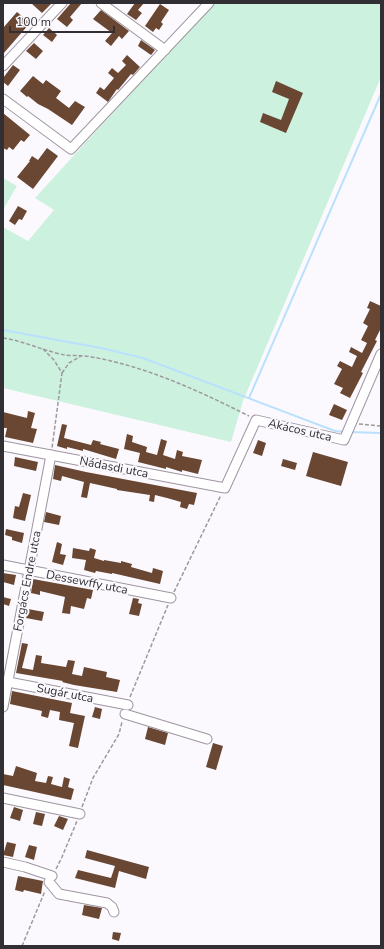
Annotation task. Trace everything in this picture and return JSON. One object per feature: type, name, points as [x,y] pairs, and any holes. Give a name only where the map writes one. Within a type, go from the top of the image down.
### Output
[{"type":"street","points":[[3,66],[62,3]]},
{"type":"street","points":[[101,3],[165,50]]},
{"type":"street","points":[[3,100],[71,148],[209,3]]},
{"type":"street","points":[[348,429],[381,354]]},
{"type":"street","name":"Akácos utca","points":[[225,488],[256,420],[344,440],[348,429]]},
{"type":"street","name":"Nádasdi utca","points":[[3,446],[225,488]]},
{"type":"street","name":"Forgács Endre utca","points":[[3,707],[5,682],[29,570],[51,455]]},
{"type":"street","name":"Dessewffy utca","points":[[3,565],[171,598]]},
{"type":"street","name":"Sugár utca","points":[[5,682],[128,705]]},
{"type":"street","points":[[125,714],[207,739]]},
{"type":"street","points":[[3,798],[80,814]]},
{"type":"street","points":[[3,862],[25,867],[50,879],[59,894],[107,903],[112,907],[114,912]]},
{"type":"path","points":[[3,338],[14,339],[65,355],[91,356],[136,368],[178,382],[256,420]]},
{"type":"path","points":[[42,348],[54,360],[62,373]]},
{"type":"path","points":[[51,455],[62,373],[69,363],[81,356]]},
{"type":"path","points":[[348,429],[381,426]]},
{"type":"green space","points":[[213,3],[381,3],[381,77],[243,401],[231,442],[3,388],[3,227],[28,241],[54,210],[35,198]]},
{"type":"green space","points":[[3,178],[17,186],[3,210]]},
{"type":"building","points":[[31,3],[52,3],[42,13]]},
{"type":"building","points":[[71,3],[82,3],[70,17],[73,20],[67,27],[57,19]]},
{"type":"building","points":[[135,3],[144,3],[138,10],[142,13],[136,20],[127,14]]},
{"type":"building","points":[[160,4],[169,10],[161,22],[163,24],[159,30],[156,28],[153,32],[145,26]]},
{"type":"building","points":[[101,10],[129,31],[122,39],[119,36],[111,46],[105,41],[112,33],[93,19]]},
{"type":"building","points":[[17,12],[30,23],[3,54],[3,28]]},
{"type":"building","points":[[49,28],[57,35],[52,42],[43,35]]},
{"type":"building","points":[[141,40],[155,50],[151,55],[138,46]]},
{"type":"building","points":[[34,43],[43,51],[36,59],[26,51]]},
{"type":"building","points":[[127,55],[140,67],[133,75],[131,74],[118,90],[117,89],[108,102],[96,93],[100,87],[104,90],[114,78],[108,73],[112,68],[118,73],[126,65],[122,61]]},
{"type":"building","points":[[13,65],[20,70],[8,86],[3,82],[3,78]]},
{"type":"building","points":[[33,76],[43,84],[46,80],[61,91],[56,98],[69,108],[75,101],[85,107],[72,125],[20,91]]},
{"type":"building","points":[[276,81],[303,93],[286,133],[260,122],[263,113],[281,120],[289,99],[272,92]]},
{"type":"building","points":[[3,113],[30,135],[24,142],[21,140],[13,150],[9,147],[7,150],[3,148]]},
{"type":"building","points":[[47,148],[58,156],[33,189],[17,177],[30,161],[32,156],[38,160]]},
{"type":"building","points":[[18,206],[27,211],[22,220],[19,219],[15,225],[9,221]]},
{"type":"building","points":[[370,301],[381,306],[381,328],[375,340],[377,341],[361,372],[363,373],[350,398],[340,393],[343,388],[334,384],[342,369],[337,366],[340,361],[352,367],[357,356],[349,352],[351,347],[362,353],[367,343],[361,340],[368,326],[363,323],[370,309],[367,308]]},
{"type":"building","points":[[334,404],[347,410],[342,420],[329,415]]},
{"type":"building","points":[[28,411],[35,413],[31,428],[37,429],[33,443],[5,437],[7,428],[3,428],[3,412],[27,418]]},
{"type":"building","points":[[62,424],[67,425],[64,438],[91,445],[93,440],[101,442],[100,444],[119,449],[116,459],[83,449],[83,451],[57,446]]},
{"type":"building","points":[[127,434],[133,436],[132,442],[147,447],[146,452],[157,455],[161,439],[167,441],[163,455],[175,459],[177,450],[183,452],[182,456],[202,460],[198,474],[182,470],[182,472],[166,467],[166,469],[138,462],[140,453],[124,449]]},
{"type":"building","points":[[258,440],[266,443],[262,456],[253,453]]},
{"type":"building","points":[[313,452],[348,462],[341,486],[306,476]]},
{"type":"building","points":[[15,457],[38,462],[36,471],[14,466]]},
{"type":"building","points":[[283,459],[297,463],[295,470],[281,466]]},
{"type":"building","points":[[55,465],[197,493],[194,505],[189,504],[187,509],[180,507],[181,502],[167,498],[155,495],[154,502],[149,501],[150,495],[117,490],[90,483],[87,498],[81,497],[84,482],[62,476],[61,481],[53,479]]},
{"type":"building","points":[[23,493],[31,495],[25,521],[13,518],[15,506],[19,507]]},
{"type":"building","points":[[46,512],[61,516],[59,525],[44,522]]},
{"type":"building","points":[[6,529],[24,533],[22,543],[12,540],[12,537],[5,535]]},
{"type":"building","points":[[57,542],[62,544],[60,554],[66,555],[63,565],[52,562]]},
{"type":"building","points":[[73,548],[89,551],[90,548],[96,550],[94,558],[104,561],[121,563],[121,561],[132,564],[131,567],[152,573],[153,568],[163,571],[160,584],[112,573],[96,571],[95,573],[84,570],[86,560],[72,558]]},
{"type":"building","points":[[3,573],[16,575],[14,585],[3,582]]},
{"type":"building","points":[[33,579],[93,590],[91,599],[87,598],[84,609],[71,606],[70,614],[62,613],[65,597],[40,591],[40,595],[31,593]]},
{"type":"building","points":[[3,597],[11,599],[9,606],[3,604]]},
{"type":"building","points":[[133,598],[139,599],[138,603],[142,604],[139,616],[129,614]]},
{"type":"building","points":[[28,609],[44,612],[42,621],[26,618]]},
{"type":"building","points":[[22,643],[28,644],[22,668],[33,670],[36,655],[42,656],[41,663],[66,667],[68,660],[75,661],[72,674],[82,676],[84,667],[107,672],[106,677],[120,680],[117,692],[16,673]]},
{"type":"building","points":[[12,691],[72,703],[70,713],[85,716],[78,748],[69,746],[74,723],[59,720],[60,712],[50,710],[48,718],[41,716],[42,711],[10,704]]},
{"type":"building","points":[[95,707],[102,709],[100,719],[92,717]]},
{"type":"building","points":[[148,727],[168,733],[165,745],[145,739]]},
{"type":"building","points":[[213,743],[223,746],[216,770],[206,767]]},
{"type":"building","points":[[16,766],[37,773],[35,781],[46,783],[48,776],[53,777],[51,784],[62,787],[64,777],[70,779],[68,787],[74,789],[71,800],[3,785],[3,774],[13,776]]},
{"type":"building","points":[[14,807],[23,810],[20,821],[10,818]]},
{"type":"building","points":[[36,812],[45,814],[42,826],[33,824]]},
{"type":"building","points":[[59,816],[68,819],[63,830],[54,826]]},
{"type":"building","points":[[7,842],[16,844],[13,857],[3,855]]},
{"type":"building","points":[[29,845],[37,847],[34,860],[25,857]]},
{"type":"building","points":[[87,850],[149,867],[146,879],[119,871],[115,888],[75,878],[78,870],[111,878],[115,866],[85,858]]},
{"type":"building","points":[[18,876],[43,881],[41,894],[24,890],[23,892],[15,890]]},
{"type":"building","points":[[84,905],[102,908],[99,919],[82,915]]},
{"type":"building","points":[[113,932],[121,933],[119,941],[112,939]]},
{"type":"waterway","points":[[249,398],[381,94]]},
{"type":"waterway","points":[[3,330],[101,348],[143,358],[335,431],[345,432]]},
{"type":"waterway","points":[[350,432],[381,433]]}]
